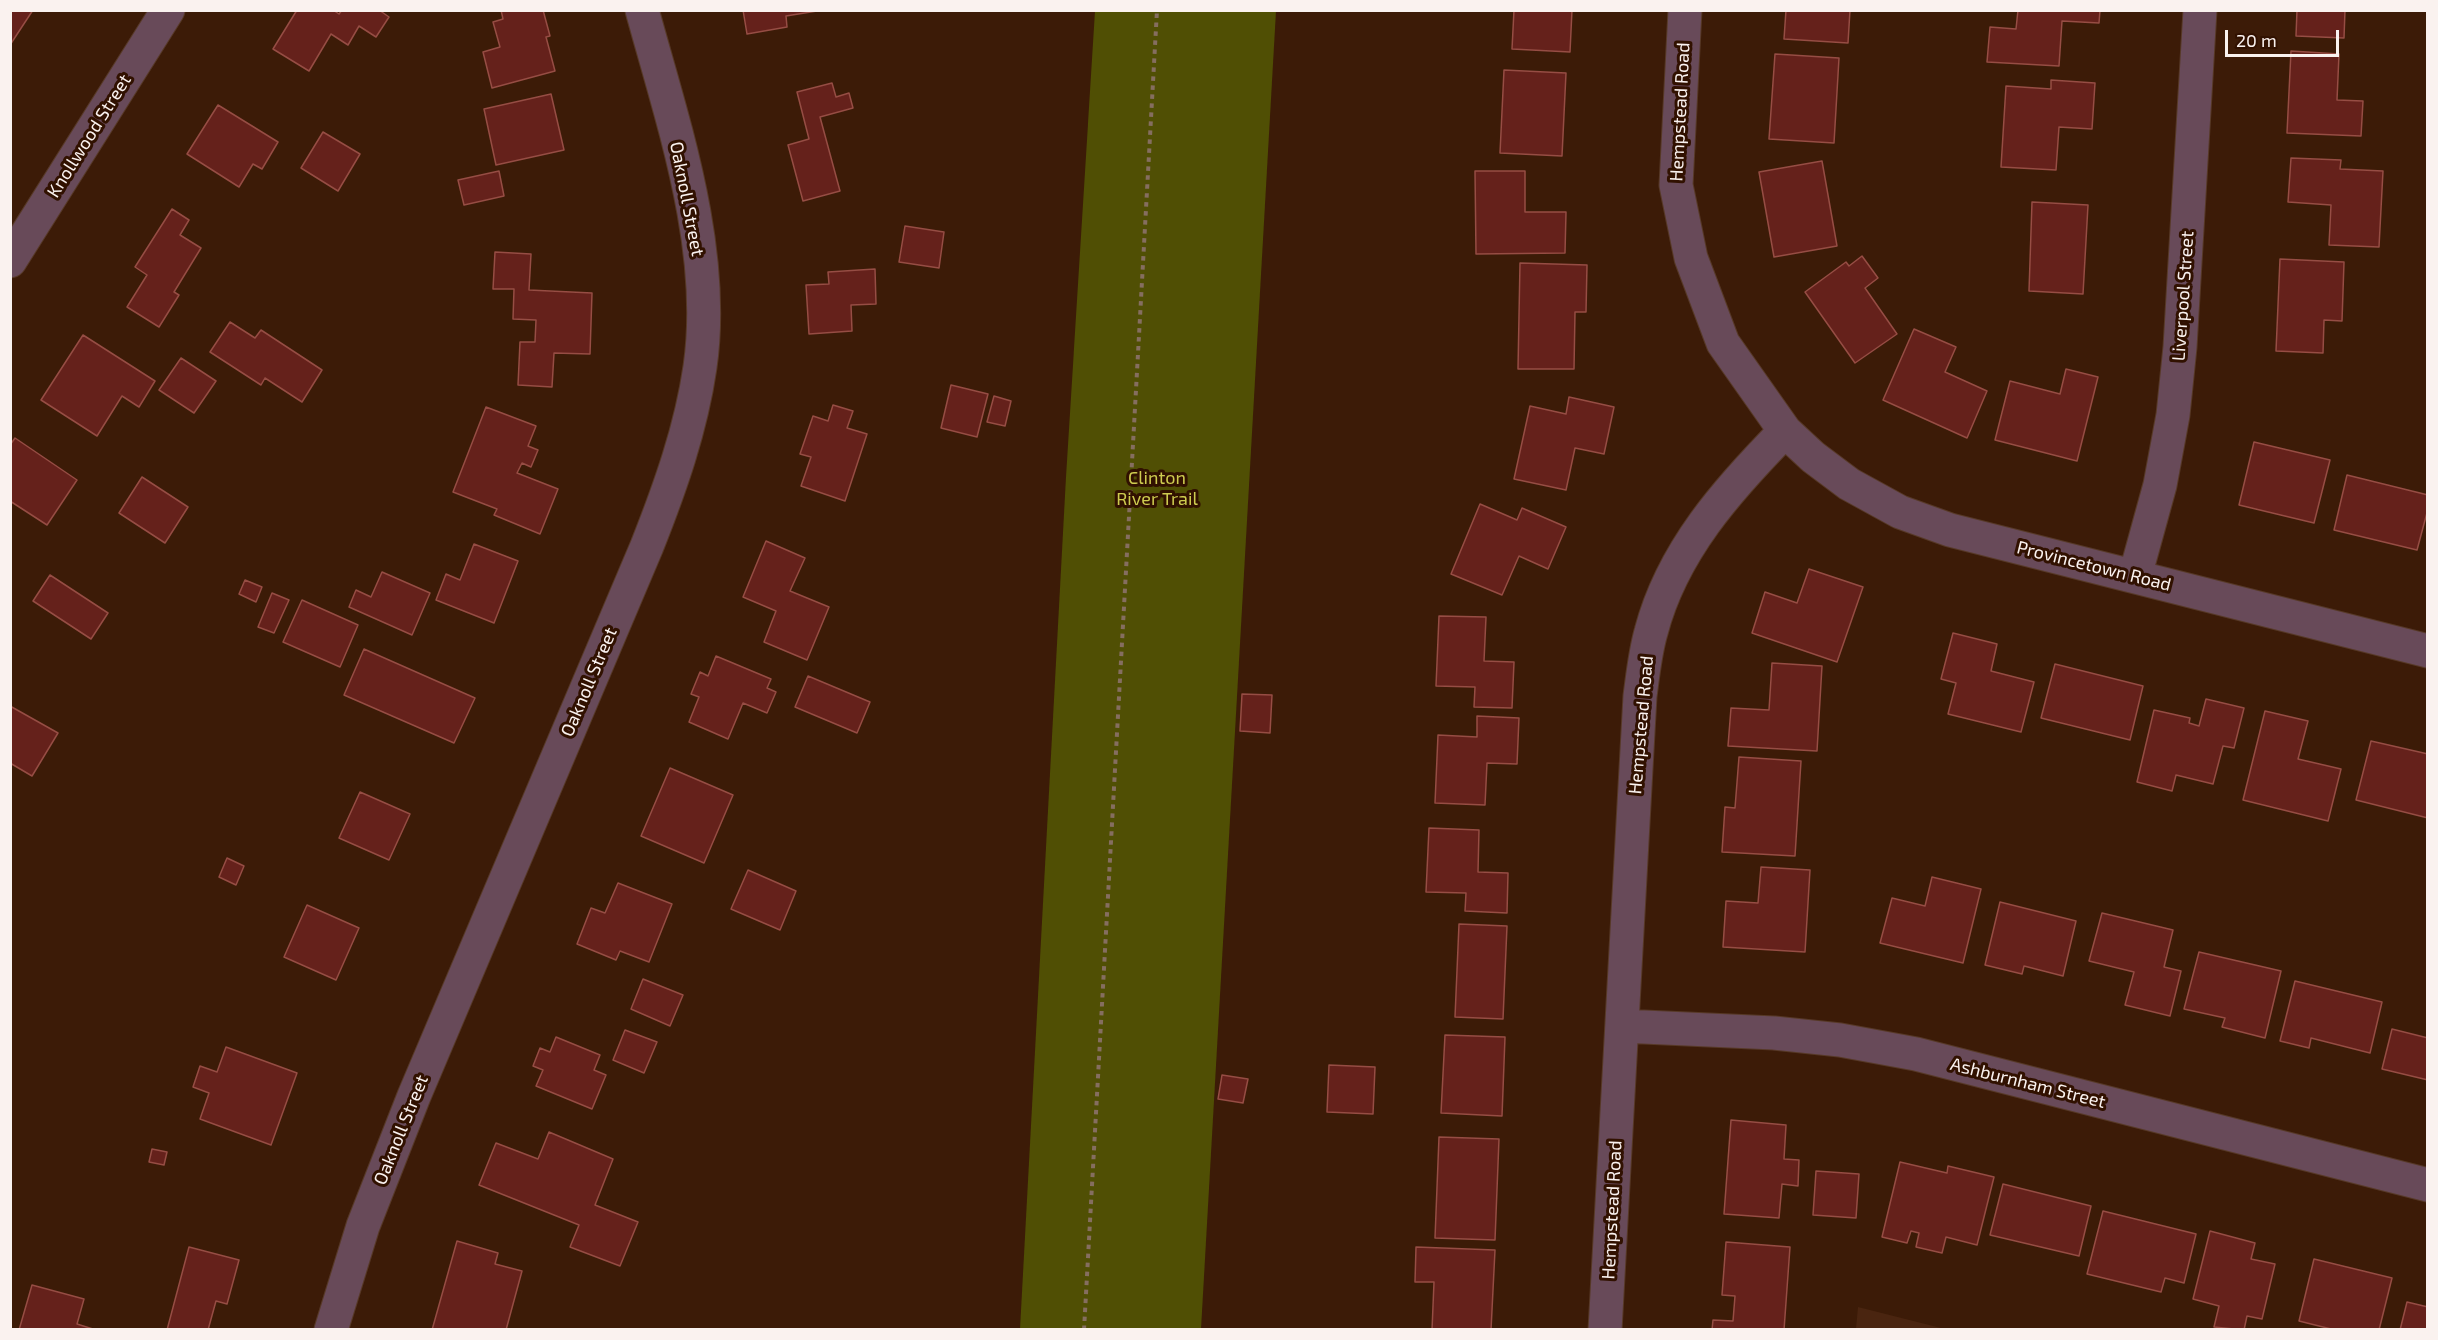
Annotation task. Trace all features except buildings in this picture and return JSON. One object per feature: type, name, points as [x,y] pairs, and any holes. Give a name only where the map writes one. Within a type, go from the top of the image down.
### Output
[{"type":"street","name":"Knollwood Street","points":[[10,261],[168,10]]},
{"type":"street","name":"Oaknoll Street","points":[[331,1329],[363,1226],[414,1096],[647,546],[669,492],[689,423],[700,366],[703,316],[699,255],[689,192],[642,10]]},
{"type":"street","name":"Hempstead Road","points":[[1605,1329],[1640,696],[1651,632],[1662,598],[1680,560],[1710,514],[1785,431],[1722,343],[1691,258],[1676,185],[1685,10]]},
{"type":"street","name":"Liverpool Street","points":[[2135,576],[2160,485],[2174,404],[2180,347],[2200,10]]},
{"type":"street","name":"Provincetown Road","points":[[1785,431],[1813,457],[1849,484],[1900,512],[1950,530],[2427,651]]},
{"type":"street","name":"Ashburnham Street","points":[[1622,1026],[1840,1040],[1916,1054],[2427,1185]]},
{"type":"path","points":[[1084,1329],[1157,10]]},
{"type":"shaded area","points":[[1858,1307],[1945,1329],[1856,1329]]},
{"type":"green space","name":"Clinton River Trail","points":[[1095,11],[1276,11],[1201,1329],[1020,1329],[1066,477]]}]
